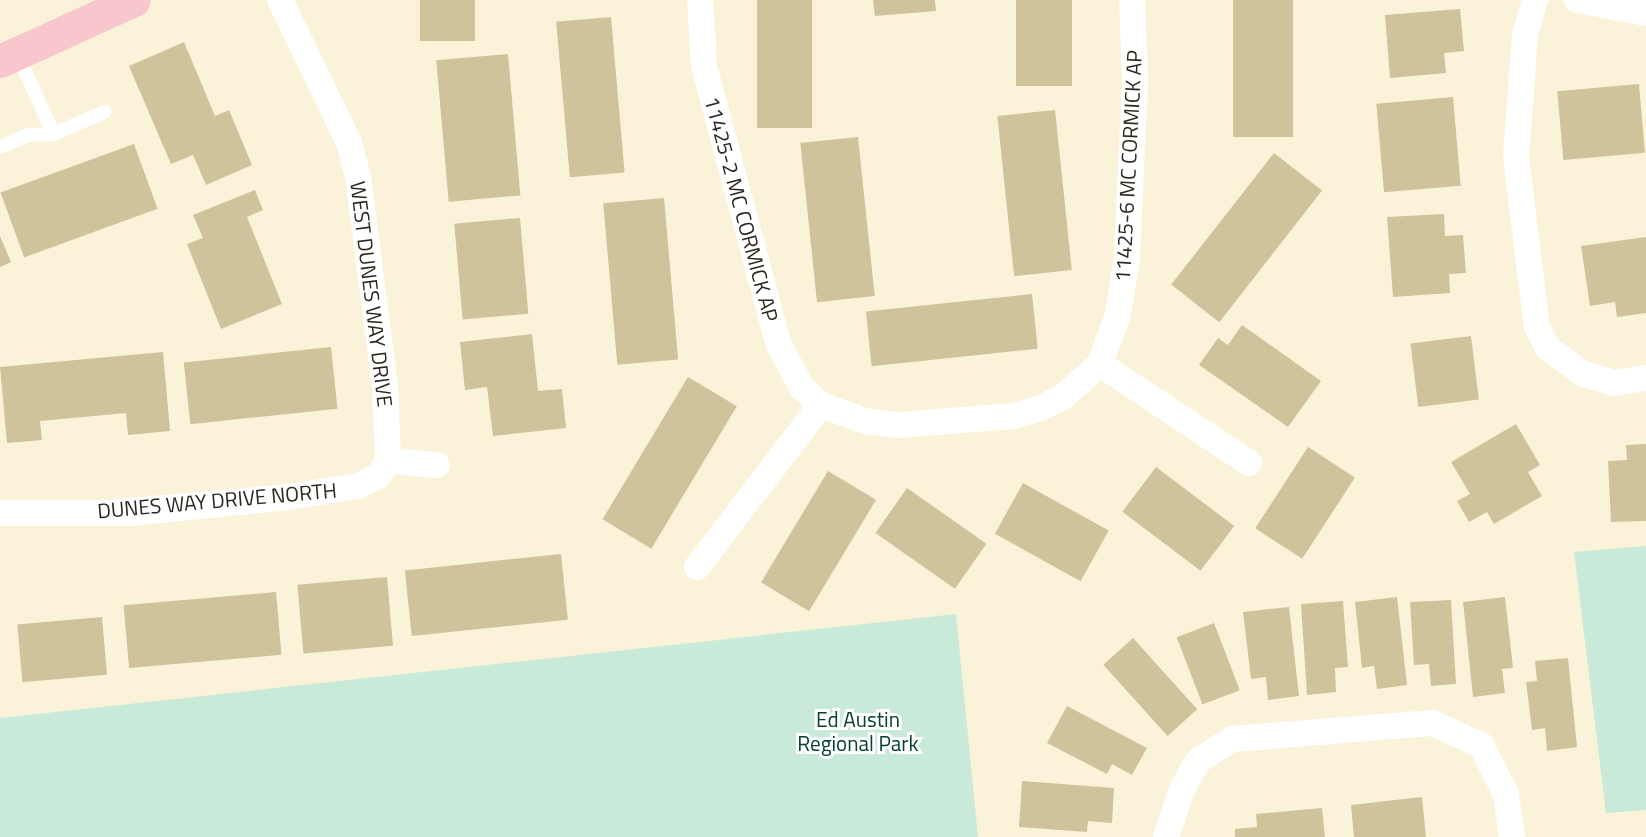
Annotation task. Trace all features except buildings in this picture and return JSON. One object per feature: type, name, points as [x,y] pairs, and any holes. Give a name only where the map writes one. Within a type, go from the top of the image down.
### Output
[{"type":"main road","points":[[8,58],[134,0]]},
{"type":"street","name":"WEST DUNES WAY DRIVE","points":[[280,0],[349,143],[358,176],[385,386],[388,461]]},
{"type":"street","name":"11425-2 MC CORMICK AP","points":[[700,0],[704,66],[756,269],[779,345],[802,388],[821,405]]},
{"type":"street","name":"11425-6 MC CORMICK AP","points":[[1100,364],[1118,314],[1127,257],[1135,80],[1132,0]]},
{"type":"street","points":[[1535,0],[1525,35],[1516,156],[1528,286],[1547,346],[1583,374],[1614,383],[1646,378]]},
{"type":"street","points":[[1577,0],[1646,12]]},
{"type":"street","points":[[698,567],[821,405],[866,421],[899,425],[1013,416],[1063,397],[1100,364],[1249,463]]},
{"type":"street","points":[[388,461],[437,465]]},
{"type":"street","name":"DUNES WAY DRIVE NORTH","points":[[0,513],[130,513],[289,497],[358,486],[378,476],[388,461]]},
{"type":"street","points":[[1166,837],[1173,808],[1199,760],[1232,739],[1432,723],[1481,746],[1506,794],[1512,837]]},
{"type":"lane","points":[[8,58],[54,134]]},
{"type":"lane","points":[[0,147],[28,135],[54,134],[104,112]]},
{"type":"green space","points":[[1646,546],[1646,810],[1606,813],[1574,552]]},
{"type":"green space","name":"Ed Austin Regional Park","points":[[956,614],[978,837],[0,837],[0,718]]}]
